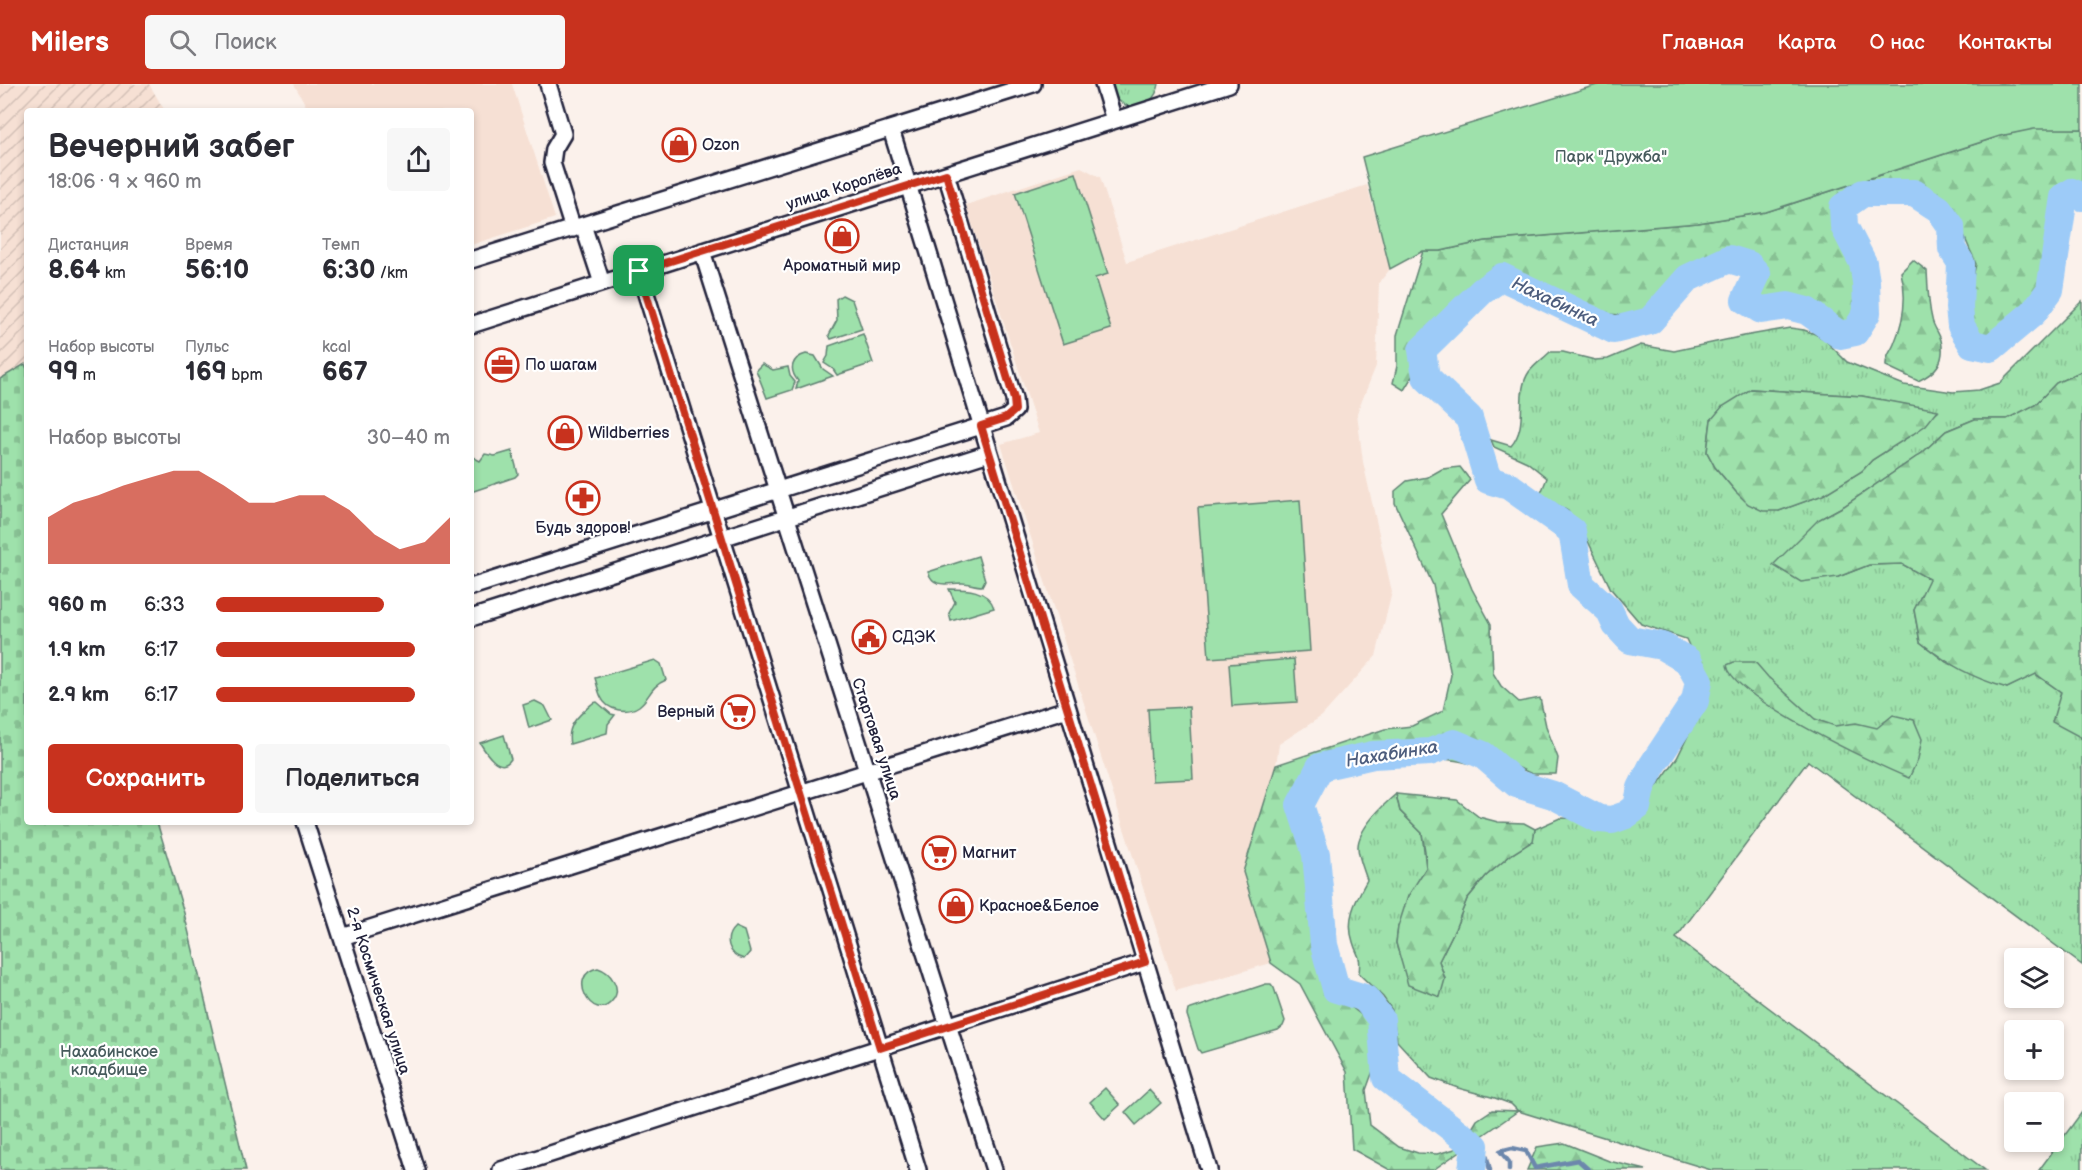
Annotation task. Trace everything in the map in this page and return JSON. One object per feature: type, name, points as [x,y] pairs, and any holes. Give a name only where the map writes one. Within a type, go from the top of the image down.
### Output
[{"type":"street","points":[[548,84],[563,134],[554,149],[552,163],[602,283]]},
{"type":"street","points":[[474,259],[1032,84]]},
{"type":"street","points":[[1103,84],[1114,120]]},
{"type":"street","name":"улица Королёва","points":[[474,324],[1229,84]]},
{"type":"street","points":[[891,129],[1209,1170]]},
{"type":"street","points":[[474,586],[1006,418],[1015,410],[1014,399],[946,174]]},
{"type":"street","name":"Стартовая улица","points":[[702,251],[994,1170]]},
{"type":"street","points":[[639,271],[918,1170]]},
{"type":"street","points":[[474,617],[989,453]]},
{"type":"street","points":[[342,937],[1067,709]]},
{"type":"street","name":"2-я Космическая улица","points":[[306,825],[416,1170]]},
{"type":"street","points":[[501,1170],[1145,962]]},
{"type":"shaded area","points":[[0,84],[149,84],[163,108],[24,108],[24,365],[0,379]]},
{"type":"shaded area","points":[[294,84],[512,84],[555,218],[474,244],[474,108],[307,108]]},
{"type":"shaded area","points":[[1081,167],[1100,177],[1127,262],[1367,185],[1390,269],[1379,283],[1376,366],[1357,413],[1363,462],[1392,592],[1376,656],[1322,716],[1279,744],[1276,765],[1243,872],[1271,963],[1176,991],[1001,444],[1039,433],[966,205]]},
{"type":"green space","points":[[1112,84],[1159,84],[1156,94],[1150,101],[1134,106],[1119,101],[1114,94]]},
{"type":"green space","name":"Парк \"Дружба\"","points":[[1600,84],[2082,84],[2082,129],[2034,129],[2000,136],[1766,212],[1698,223],[1485,241],[1441,251],[1423,251],[1390,269],[1362,157]]},
{"type":"green space","points":[[2034,128],[2082,129],[2082,193],[2076,189],[2058,194],[2047,227],[2044,286],[2034,301],[2020,315],[2005,324],[1993,339],[1974,336],[1969,318],[1976,264],[1962,231],[1952,216],[1896,189],[1838,206],[1834,224],[1840,240],[1861,270],[1864,307],[1858,323],[1840,327],[1825,319],[1796,297],[1778,303],[1759,300],[1758,274],[1753,264],[1742,254],[1724,255],[1689,270],[1679,284],[1650,307],[1632,316],[1596,313],[1562,298],[1523,286],[1508,276],[1490,279],[1475,290],[1433,355],[1413,375],[1404,390],[1393,383],[1397,366],[1397,335],[1423,251],[1441,251],[1485,241],[1698,223],[1766,212],[2000,136]]},
{"type":"green space","points":[[1076,173],[1108,274],[1095,278],[1111,329],[1063,344],[1015,193]]},
{"type":"green space","points":[[1913,260],[1927,271],[1931,313],[1942,348],[1938,366],[1918,381],[1886,366],[1887,357],[1893,347],[1902,317],[1904,290],[1901,272]]},
{"type":"green space","points":[[842,295],[852,300],[862,329],[831,339],[829,335],[837,320],[836,299]]},
{"type":"green space","points":[[2082,301],[2082,371],[2056,383],[2035,405],[2007,419],[1975,419],[1946,431],[1922,453],[1844,506],[1818,520],[1838,577],[1869,565],[1902,564],[1930,579],[1914,610],[1920,642],[1946,662],[2007,688],[2035,674],[2061,692],[2080,738],[2082,738],[2082,965],[2064,952],[2064,948],[2059,948],[1808,761],[1676,938],[1985,1170],[1711,1170],[1518,1111],[1511,1104],[1431,1078],[1397,1041],[1392,1010],[1383,997],[1359,974],[1359,959],[1350,925],[1356,902],[1367,880],[1358,847],[1367,825],[1396,794],[1400,811],[1422,833],[1426,868],[1398,927],[1396,943],[1401,960],[1445,979],[1439,961],[1467,899],[1486,876],[1532,841],[1535,829],[1560,818],[1584,819],[1605,828],[1625,828],[1640,819],[1649,797],[1677,758],[1708,695],[1686,639],[1641,624],[1611,589],[1585,535],[1568,511],[1541,493],[1547,478],[1527,462],[1494,447],[1491,440],[1511,446],[1517,437],[1520,428],[1523,390],[1531,369],[1550,352],[1563,352],[1595,360],[1608,359],[1641,345],[1674,351],[1790,328],[1815,334],[1824,339],[1847,362],[1904,385],[1953,392],[1979,390],[2000,383]],"holes":[[[1751,389],[1862,396],[1938,411],[1872,460],[1862,471],[1822,495],[1779,511],[1736,492],[1715,467],[1707,452],[1711,420]]]},
{"type":"green space","points":[[863,334],[873,363],[837,375],[824,363],[828,356],[829,346]]},
{"type":"green space","points":[[806,354],[815,356],[823,369],[833,376],[796,389],[798,381],[793,372],[793,364],[797,358]]},
{"type":"green space","points":[[762,364],[773,370],[788,367],[790,376],[795,382],[792,390],[767,398],[756,370]]},
{"type":"green space","name":"Нахабинское кладбище","points":[[24,365],[24,825],[158,825],[184,913],[246,1170],[0,1170],[0,379]]},
{"type":"green space","points":[[2082,371],[2082,738],[2052,722],[2061,692],[2036,674],[2007,688],[1961,670],[1920,642],[1914,610],[1929,579],[1902,564],[1869,565],[1838,577],[1801,582],[1773,565],[1818,520],[1844,506],[1922,453],[1946,431],[1975,419],[2007,419],[2035,405],[2056,383]]},
{"type":"green space","points":[[1751,389],[1862,396],[1938,410],[1926,425],[1872,460],[1862,471],[1823,495],[1779,511],[1763,511],[1748,504],[1736,492],[1715,467],[1707,452],[1711,420],[1722,407]]},
{"type":"green space","points":[[512,451],[518,474],[474,491],[474,458],[480,461],[485,454],[495,456]]},
{"type":"green space","points":[[1460,467],[1470,480],[1441,514],[1472,589],[1491,624],[1493,673],[1501,686],[1519,702],[1540,698],[1546,726],[1558,758],[1556,774],[1532,774],[1504,761],[1486,744],[1471,764],[1433,758],[1373,757],[1358,759],[1330,769],[1304,789],[1306,827],[1304,845],[1308,862],[1319,876],[1326,893],[1328,984],[1340,998],[1370,1022],[1376,1039],[1378,1057],[1366,1090],[1370,1125],[1399,1147],[1418,1153],[1437,1154],[1455,1149],[1468,1135],[1477,1120],[1492,1110],[1518,1111],[1433,1170],[1390,1170],[1352,1149],[1347,1072],[1300,984],[1271,963],[1243,872],[1276,765],[1385,729],[1412,726],[1443,711],[1451,675],[1433,585],[1395,503],[1395,491],[1407,481],[1428,477],[1442,469]]},
{"type":"green space","points":[[1300,500],[1310,651],[1209,658],[1198,508]]},
{"type":"green space","points":[[978,556],[985,580],[982,586],[965,583],[937,583],[928,572]]},
{"type":"green space","points":[[949,589],[976,591],[987,597],[994,608],[951,621],[949,613],[955,602]]},
{"type":"green space","points":[[1294,659],[1297,702],[1232,706],[1229,664]]},
{"type":"green space","points":[[655,660],[661,664],[666,680],[656,686],[639,706],[629,710],[618,710],[604,702],[595,678]]},
{"type":"green space","points":[[1734,662],[1755,662],[1768,677],[1815,719],[1835,726],[1856,723],[1877,728],[1893,715],[1914,720],[1922,739],[1918,759],[1909,778],[1838,745],[1778,711],[1735,679],[1727,665]]},
{"type":"green space","points":[[535,701],[545,706],[552,720],[529,728],[523,705]]},
{"type":"green space","points":[[597,702],[615,715],[608,724],[607,733],[570,744],[570,731],[575,721],[593,703]]},
{"type":"green space","points":[[1189,707],[1193,779],[1152,781],[1148,709]]},
{"type":"green space","points":[[504,735],[511,759],[502,765],[494,761],[480,743]]},
{"type":"green space","points":[[1396,794],[1457,800],[1479,817],[1498,822],[1524,823],[1535,829],[1533,841],[1512,854],[1486,876],[1467,899],[1439,961],[1445,979],[1440,997],[1408,985],[1396,943],[1398,927],[1408,896],[1426,868],[1422,833],[1400,811]]},
{"type":"green space","points":[[735,927],[744,931],[750,952],[744,959],[734,954],[729,946],[729,936]]},
{"type":"green space","points":[[598,968],[611,977],[616,986],[615,996],[605,1007],[597,1007],[591,1003],[583,987],[588,972]]},
{"type":"green space","points":[[1271,984],[1274,988],[1285,1021],[1283,1026],[1278,1030],[1201,1053],[1187,1015],[1188,1010]]},
{"type":"green space","points":[[1105,1088],[1120,1105],[1105,1119],[1090,1102]]},
{"type":"green space","points":[[1149,1090],[1161,1103],[1136,1125],[1125,1112]]},
{"type":"green space","points":[[2082,1112],[2082,1170],[2039,1170],[2052,1152],[2064,1152],[2064,1136]]},
{"type":"green space","points":[[1564,1143],[1609,1161],[1646,1170],[1527,1170],[1537,1147]]},
{"type":"waterway","name":"Нахабинка","points":[[1472,1170],[1475,1146],[1386,1078],[1381,1019],[1365,998],[1336,989],[1324,945],[1316,854],[1300,805],[1320,767],[1373,755],[1430,752],[1454,743],[1483,755],[1517,784],[1553,795],[1599,819],[1612,820],[1626,815],[1637,807],[1641,788],[1652,766],[1695,701],[1699,681],[1688,661],[1662,646],[1630,640],[1616,625],[1609,610],[1581,585],[1572,531],[1509,486],[1488,480],[1469,418],[1426,377],[1422,350],[1482,291],[1502,277],[1614,330],[1650,321],[1688,278],[1729,259],[1749,265],[1757,274],[1745,300],[1761,310],[1788,306],[1807,311],[1840,335],[1855,332],[1867,313],[1866,282],[1863,263],[1844,226],[1843,207],[1863,193],[1914,193],[1939,209],[1951,226],[1952,249],[1961,263],[1959,308],[1961,326],[1972,344],[1991,348],[2033,313],[2050,290],[2064,197],[2072,192],[2082,197]]},
{"type":"waterway","points":[[1509,1170],[1509,1162],[1500,1151],[1512,1148],[1526,1151],[1535,1168],[1578,1160],[1589,1170]]},
{"type":"waterway","points":[[1475,1154],[1486,1154],[1490,1170]]},
{"type":"place","name":"Ozon","points":[[679,145]]},
{"type":"place","name":"Ароматный мир","points":[[842,236]]},
{"type":"place","name":"По шагам","points":[[502,365]]},
{"type":"place","name":"Wildberries","points":[[565,433]]},
{"type":"place","name":"Будь здоров!","points":[[583,498]]},
{"type":"place","name":"СДЭК","points":[[869,637]]},
{"type":"place","name":"Верный","points":[[738,712]]},
{"type":"place","name":"Магнит","points":[[939,853]]},
{"type":"place","name":"Красное&Белое","points":[[956,906]]},
{"type":"route","points":[[946,174],[1014,399],[1015,410],[1006,418],[981,426],[1145,962],[880,1048],[639,271],[946,174]]}]
